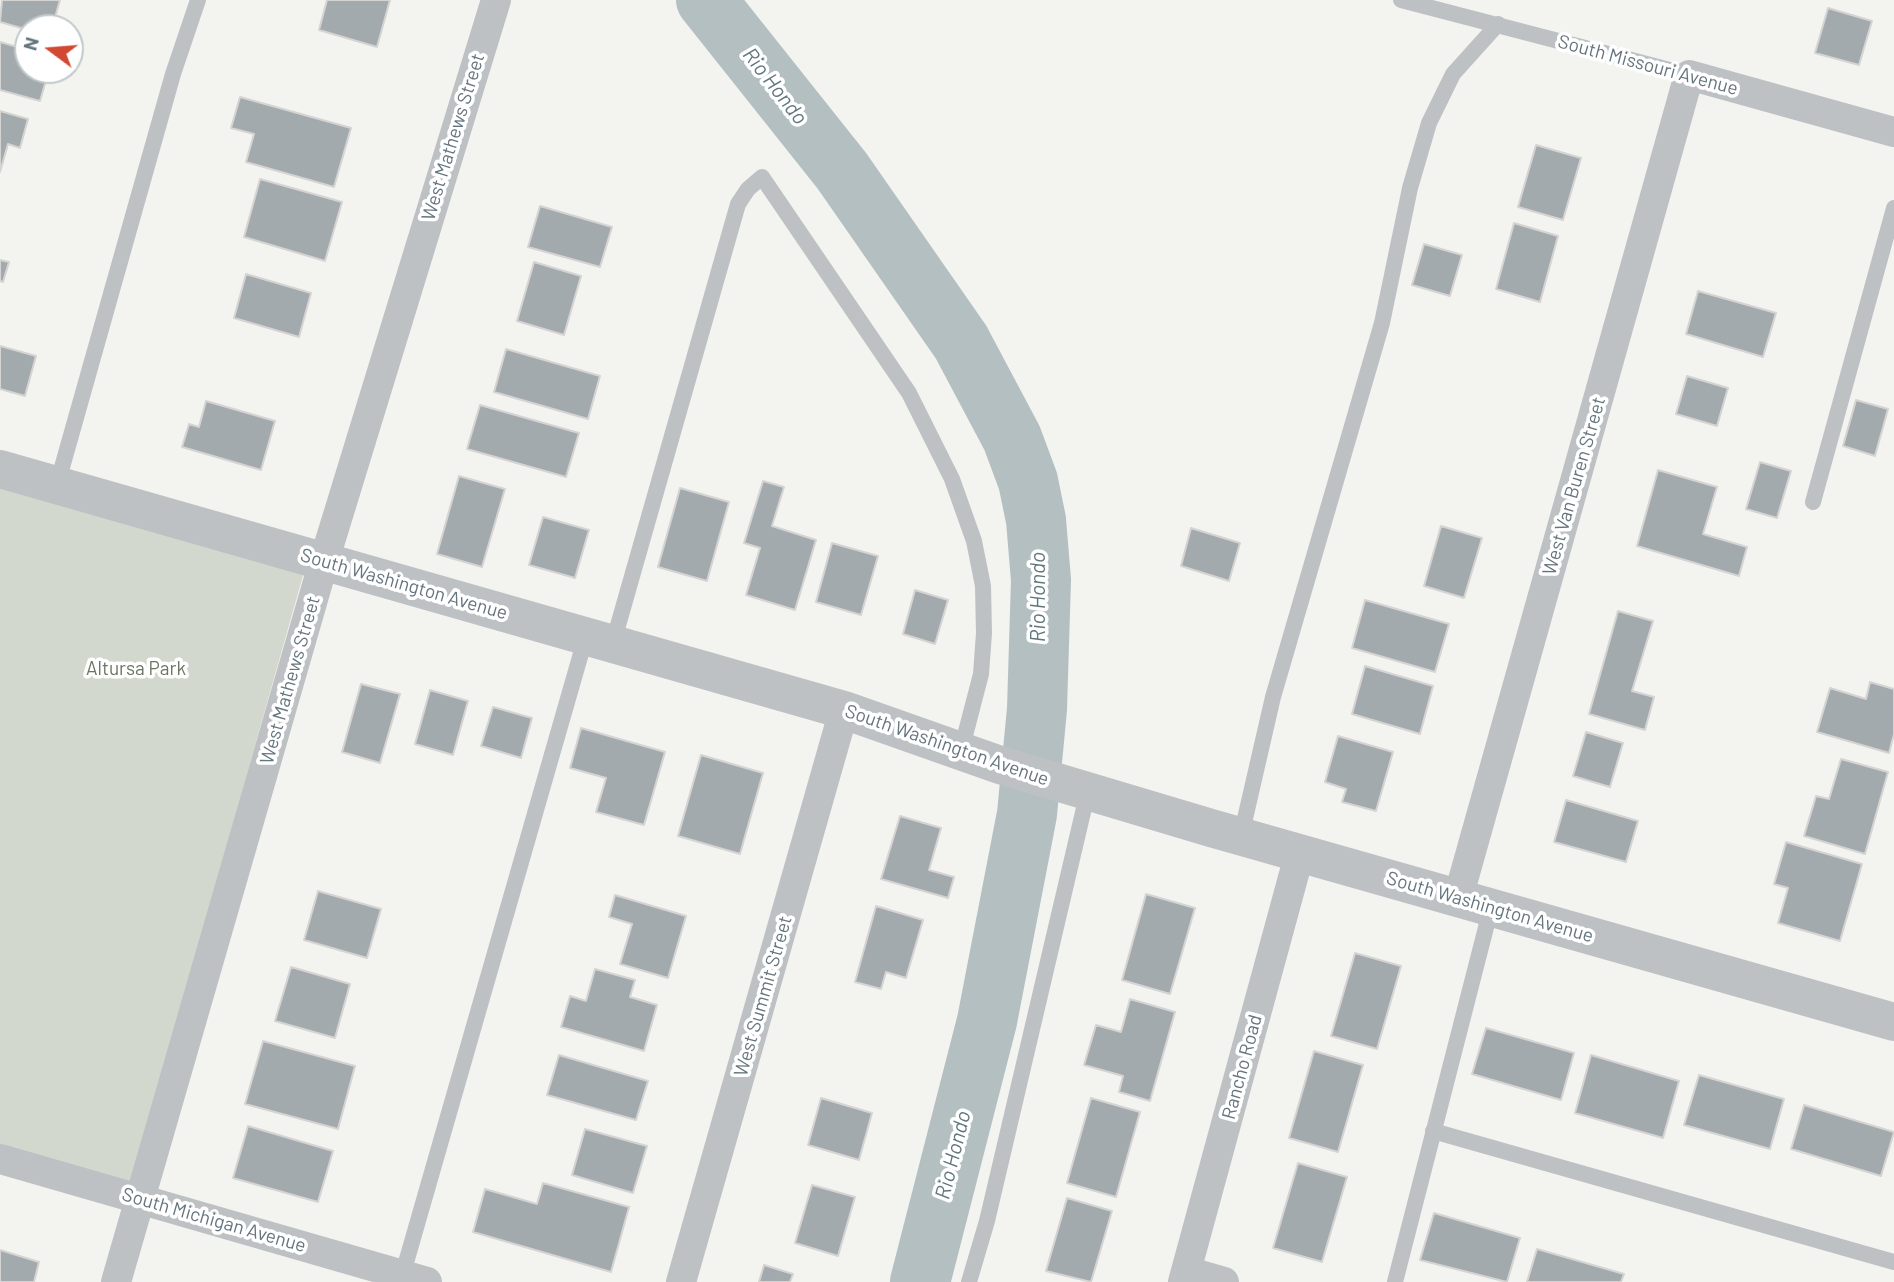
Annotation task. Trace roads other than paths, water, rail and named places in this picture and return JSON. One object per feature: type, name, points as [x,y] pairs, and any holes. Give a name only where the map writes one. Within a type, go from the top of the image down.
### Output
[{"type":"street","name":"West Mathews Street","points":[[116,1282],[324,561],[495,0]]},
{"type":"street","name":"South Missouri Avenue","points":[[1689,75],[1894,132]]},
{"type":"street","name":"West Van Buren Street","points":[[1474,902],[1689,75]]},
{"type":"street","name":"South Washington Avenue","points":[[0,469],[844,710],[1000,765],[1894,1022]]},
{"type":"street","name":"West Summit Street","points":[[681,1282],[844,710]]},
{"type":"street","name":"Rancho Road","points":[[1184,1277],[1300,852]]},
{"type":"street","name":"South Michigan Avenue","points":[[0,1159],[140,1198],[410,1280]]},
{"type":"street","points":[[1184,1277],[1224,1282]]},
{"type":"lane","points":[[57,485],[173,74],[198,0]]},
{"type":"lane","name":"South Missouri Avenue","points":[[1401,0],[1689,75]]},
{"type":"lane","points":[[1241,836],[1273,697],[1382,323],[1410,188],[1429,122],[1453,74],[1499,24]]},
{"type":"lane","points":[[410,1280],[599,640],[738,204],[748,189],[762,177],[909,393],[952,479],[974,541],[983,586],[984,633],[981,674],[961,751]]},
{"type":"lane","points":[[1813,502],[1894,208]]},
{"type":"lane","points":[[969,1282],[987,1221],[1072,786]]},
{"type":"lane","points":[[1395,1282],[1433,1132],[1474,902]]},
{"type":"lane","points":[[1433,1132],[1894,1262]]},
{"type":"waterway","name":"Rio Hondo","points":[[706,0],[842,171],[961,342],[1012,438],[1028,481],[1036,520],[1041,580],[1037,709],[1027,814],[987,1021],[920,1282]]},
{"type":"park label","name":"Altursa Park","points":[[136,669]]}]
